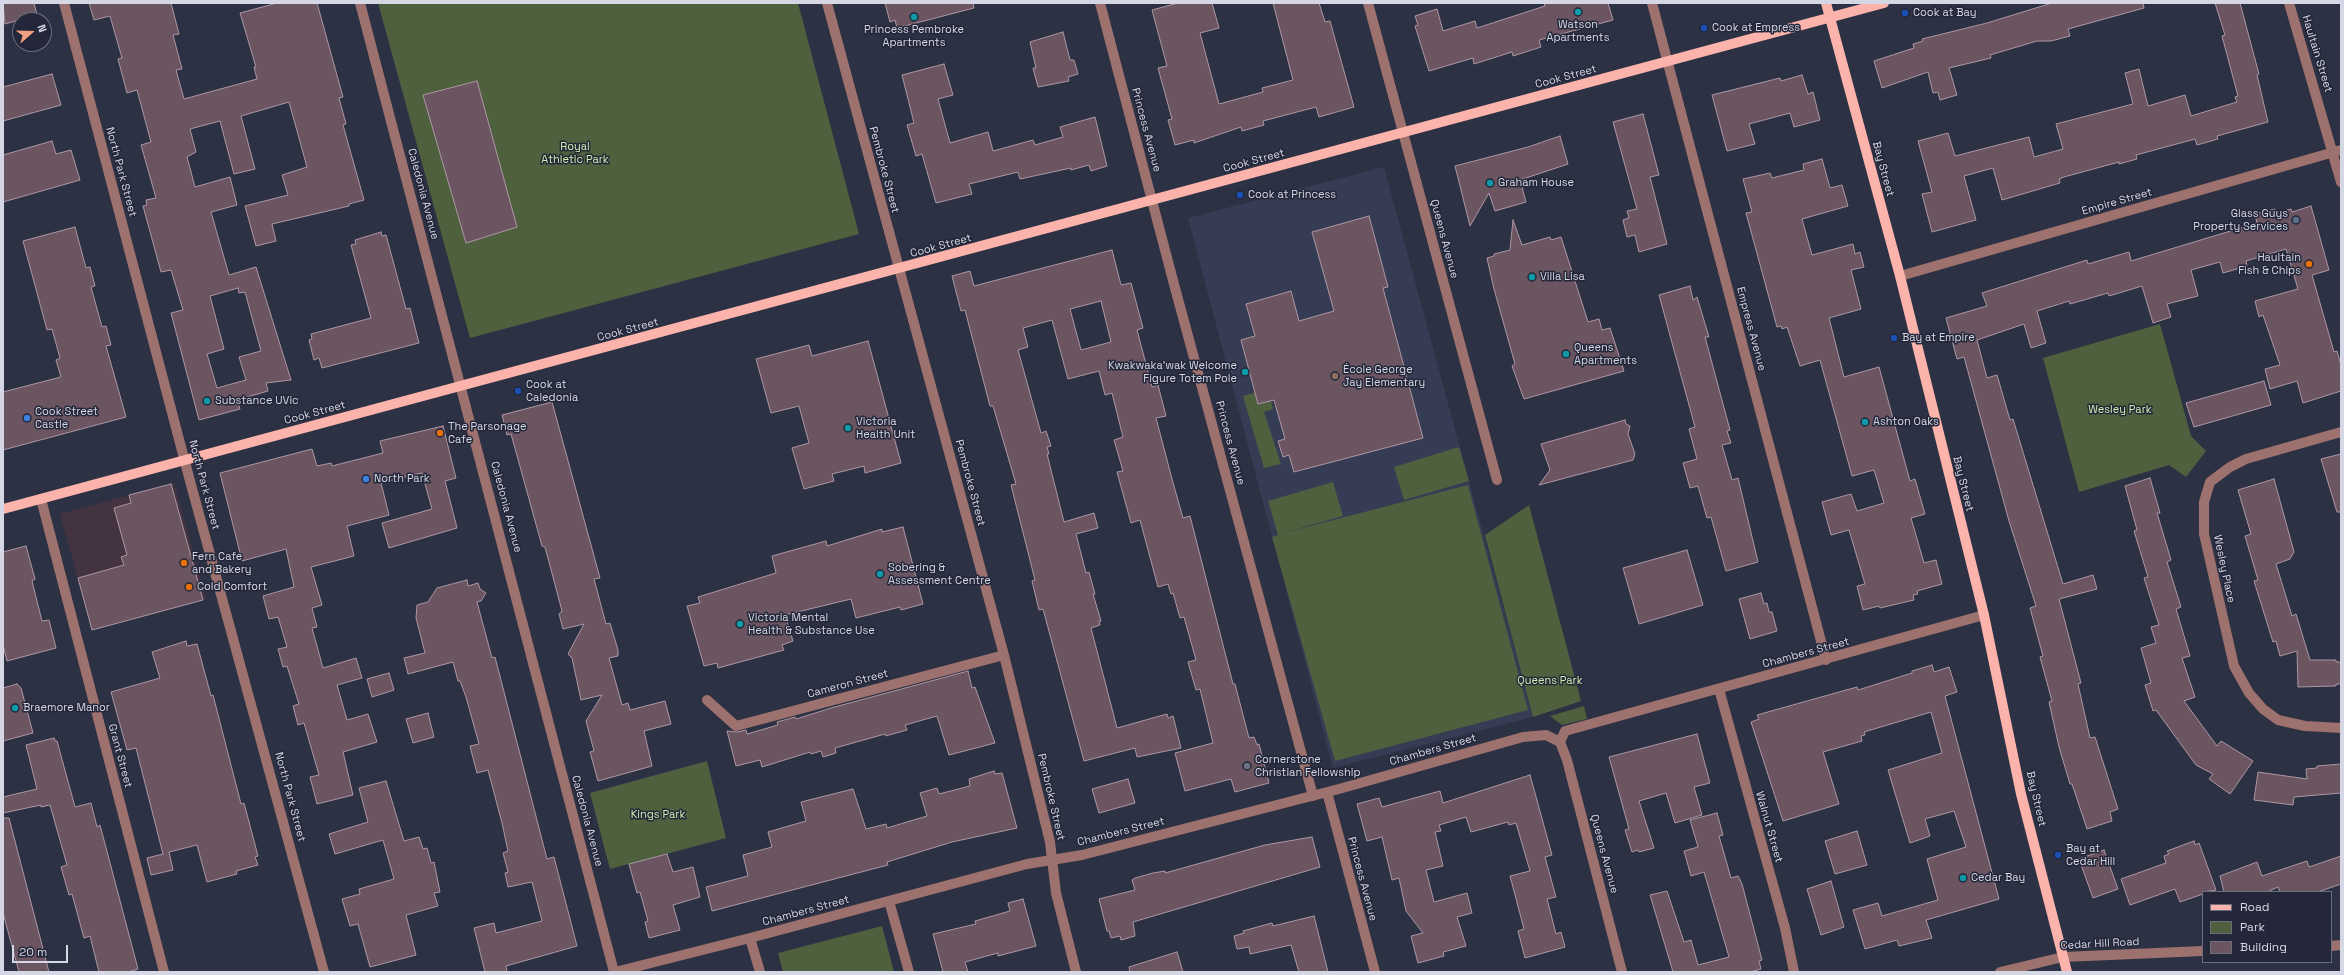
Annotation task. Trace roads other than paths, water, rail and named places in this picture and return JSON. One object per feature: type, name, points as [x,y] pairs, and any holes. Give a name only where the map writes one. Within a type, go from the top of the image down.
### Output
[{"type":"main road","name":"Bay Street","points":[[1826,3],[1900,276],[1984,615],[2021,794],[2067,972]]},
{"type":"main road","name":"Cook Street","points":[[3,509],[899,270],[1884,3]]},
{"type":"street","name":"North Park Street","points":[[64,3],[185,460],[324,972]]},
{"type":"street","name":"Caledonia Avenue","points":[[360,3],[615,972]]},
{"type":"street","name":"Pembroke Street","points":[[827,3],[1004,655],[1050,842],[1056,893],[1076,972]]},
{"type":"street","name":"Princess Avenue","points":[[1100,3],[1313,796]]},
{"type":"street","name":"Queens Avenue","points":[[1368,3],[1497,480]]},
{"type":"street","name":"Empress Avenue","points":[[1652,3],[1826,660]]},
{"type":"street","name":"Haultain Street","points":[[2289,3],[2337,152],[2341,182]]},
{"type":"street","name":"Empire Street","points":[[1900,276],[2337,152]]},
{"type":"street","name":"Wesley Place","points":[[2341,432],[2246,459],[2230,467],[2210,482],[2204,502],[2204,534],[2234,666],[2249,693],[2263,709],[2278,720],[2304,726],[2341,728]]},
{"type":"street","name":"Grant Street","points":[[41,499],[164,972]]},
{"type":"street","name":"Chambers Street","points":[[615,972],[750,938],[1026,864],[1082,855],[1313,796],[1522,737],[1546,735],[1560,742],[1565,731],[1826,660],[1984,615]]},
{"type":"street","name":"Cameron Street","points":[[707,700],[736,726],[1004,655]]},
{"type":"street","name":"Walnut Street","points":[[1718,689],[1785,928],[1794,972]]},
{"type":"street","name":"Queens Avenue","points":[[1560,742],[1567,760],[1622,972]]},
{"type":"street","name":"Princess Avenue","points":[[1327,792],[1375,972]]},
{"type":"street","points":[[889,901],[909,972]]},
{"type":"street","points":[[750,938],[760,972]]},
{"type":"street","name":"Cedar Hill Road","points":[[2000,972],[2063,957],[2202,951]]},
{"type":"place","name":"Watson Apartments","points":[[1578,12]]},
{"type":"place","name":"Cook at Bay","points":[[1905,13]]},
{"type":"place","name":"Princess Pembroke Apartments","points":[[914,17]]},
{"type":"place","name":"Cook at Empress","points":[[1704,28]]},
{"type":"place","name":"Graham House","points":[[1490,183]]},
{"type":"place","name":"Cook at Princess","points":[[1240,195]]},
{"type":"place","name":"Glass Guys Property Services","points":[[2296,220]]},
{"type":"place","name":"Haultain Fish & Chips","points":[[2309,264]]},
{"type":"place","name":"Villa Lisa","points":[[1532,277]]},
{"type":"place","name":"Bay at Empire","points":[[1894,338]]},
{"type":"place","name":"Queens Apartments","points":[[1566,354]]},
{"type":"place","name":"Kwakwaka'wak Welcome Figure Totem Pole","points":[[1245,372]]},
{"type":"place","name":"École George Jay Elementary","points":[[1335,376]]},
{"type":"place","name":"Cook at Caledonia","points":[[518,391]]},
{"type":"place","name":"Substance UVic","points":[[207,401]]},
{"type":"place","name":"Cook Street Castle","points":[[27,418]]},
{"type":"place","name":"Ashton Oaks","points":[[1865,422]]},
{"type":"place","name":"Victoria Health Unit","points":[[848,428]]},
{"type":"place","name":"The Parsonage Cafe","points":[[440,433]]},
{"type":"place","name":"North Park","points":[[366,479]]},
{"type":"place","name":"Fern Cafe and Bakery","points":[[184,563]]},
{"type":"place","name":"Sobering & Assessment Centre","points":[[880,574]]},
{"type":"place","name":"Cold Comfort","points":[[189,587]]},
{"type":"place","name":"Victoria Mental Health & Substance Use","points":[[740,624]]},
{"type":"place","name":"Braemore Manor","points":[[15,708]]},
{"type":"place","name":"Cornerstone Christian Fellowship","points":[[1247,766]]},
{"type":"place","name":"Bay at Cedar Hill","points":[[2058,855]]},
{"type":"place","name":"Cedar Bay","points":[[1963,878]]},
{"type":"park label","name":"Royal Athletic Park","points":[[575,153]]},
{"type":"park label","name":"Wesley Park","points":[[2120,410]]},
{"type":"park label","name":"Queens Park","points":[[1550,681]]},
{"type":"park label","name":"Kings Park","points":[[658,815]]}]
